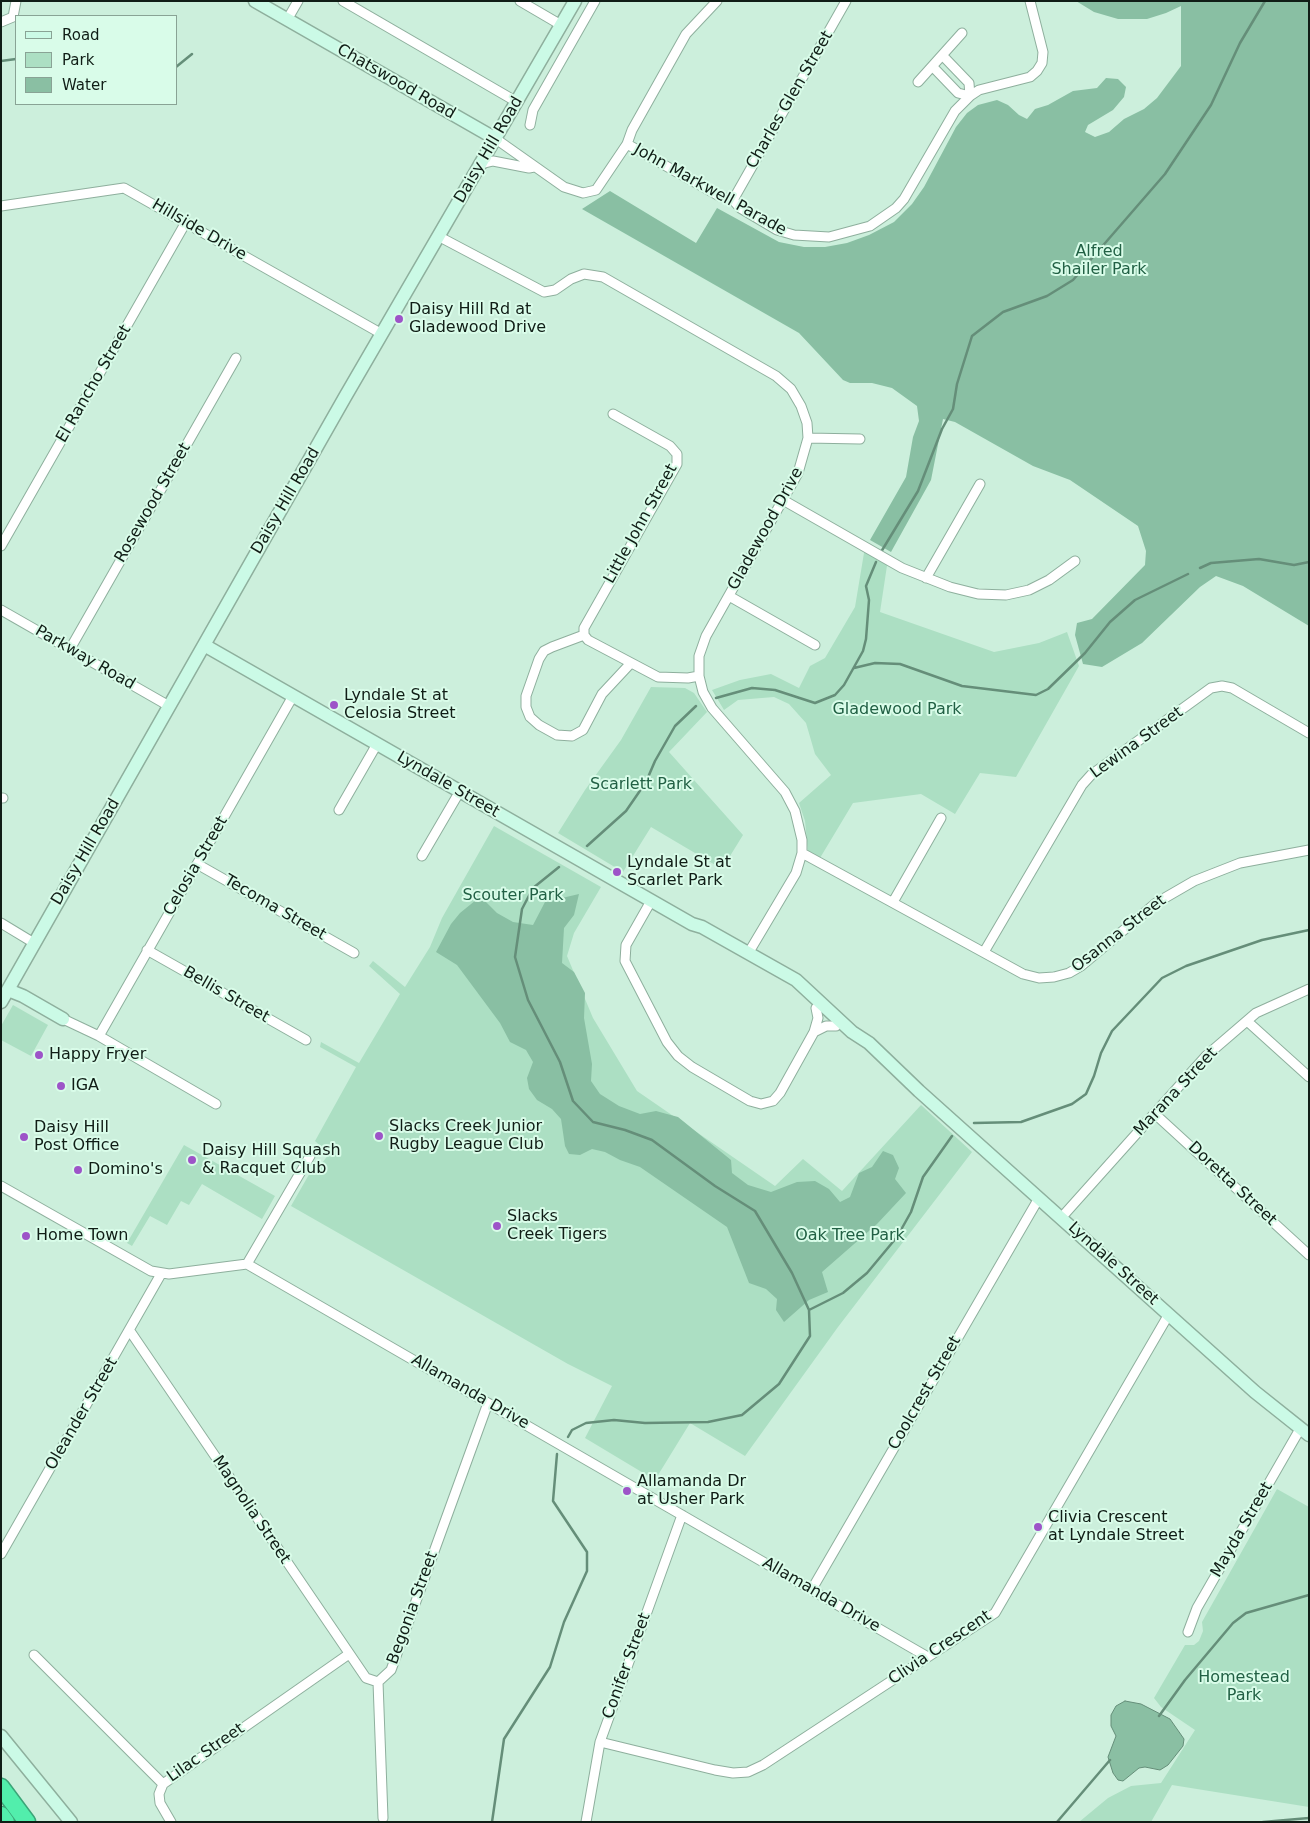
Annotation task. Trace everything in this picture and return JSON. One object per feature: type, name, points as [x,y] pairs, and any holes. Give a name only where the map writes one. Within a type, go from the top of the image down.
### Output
[{"type":"highway","points":[[1,1787],[27,1822]]},
{"type":"highway","points":[[1,1815],[6,1822]]},
{"type":"street","points":[[15,15],[16,1]]},
{"type":"street","name":"Chatswood Road","points":[[255,1],[496,139],[553,181],[569,189],[583,193],[596,190],[627,144]]},
{"type":"street","points":[[287,20],[298,1]]},
{"type":"street","points":[[343,1],[517,102]]},
{"type":"street","points":[[520,1],[561,25]]},
{"type":"street","name":"Daisy Hill Road","points":[[1,1002],[438,236],[575,1]]},
{"type":"street","points":[[530,125],[533,110],[595,1]]},
{"type":"street","points":[[627,144],[632,130],[686,34],[717,1]]},
{"type":"street","name":"Charles Glen Street","points":[[733,200],[846,1]]},
{"type":"street","name":"John Markwell Parade","points":[[627,144],[721,197],[733,200],[740,208],[777,230],[806,238],[829,237],[870,226],[896,208],[904,198],[955,111],[970,96],[979,90],[1030,77],[1037,71],[1042,63],[1043,52],[1030,1]]},
{"type":"street","points":[[1,22],[15,18]]},
{"type":"street","points":[[918,82],[962,33]]},
{"type":"street","points":[[933,67],[958,93],[970,96],[970,83],[943,56]]},
{"type":"street","name":"Chatswood Road","points":[[481,164],[493,161],[529,168],[534,167]]},
{"type":"street","name":"Hillside Drive","points":[[1,206],[124,188],[382,334]]},
{"type":"street","name":"El Rancho Street","points":[[1,546],[186,222]]},
{"type":"street","name":"Gladewood Drive","points":[[438,236],[544,292],[556,290],[571,278],[584,274],[604,277],[776,376],[791,389],[801,406],[807,423],[808,438],[798,473],[706,636],[699,656],[699,676],[703,692],[712,708],[785,792],[795,811],[802,853],[796,873],[747,956]]},
{"type":"street","name":"Rosewood Street","points":[[70,649],[236,358]]},
{"type":"street","name":"Little John Street","points":[[584,635],[584,628],[677,464],[677,454],[670,446],[613,414]]},
{"type":"street","points":[[808,438],[860,439]]},
{"type":"street","points":[[926,578],[980,484]]},
{"type":"street","points":[[783,500],[902,568],[926,578],[978,594],[1006,595],[1029,590],[1049,580],[1075,560]]},
{"type":"street","points":[[728,596],[815,645]]},
{"type":"street","name":"Parkway Road","points":[[1,610],[169,706]]},
{"type":"street","points":[[630,664],[602,694],[583,730],[572,736],[557,735],[539,725],[530,717],[526,707],[526,696],[539,659],[544,651],[584,635],[588,640],[630,664],[658,677],[688,678],[699,676]]},
{"type":"street","name":"Lyndale Street","points":[[204,645],[651,901],[692,924],[702,927],[798,991],[836,1026],[919,1091]]},
{"type":"street","name":"Lewina Street","points":[[984,952],[1082,785],[1090,776],[1211,688],[1222,686],[1232,688],[1309,733]]},
{"type":"street","name":"Celosia Street","points":[[99,1036],[293,696]]},
{"type":"street","points":[[339,810],[377,744]]},
{"type":"street","points":[[422,856],[460,791]]},
{"type":"street","points":[[893,902],[941,818]]},
{"type":"street","name":"Osanna Street","points":[[802,853],[1023,974],[1054,977],[1069,973],[1081,966],[1156,903],[1188,884],[1240,864],[1309,850]]},
{"type":"street","name":"Tecoma Street","points":[[197,864],[354,953]]},
{"type":"street","points":[[651,901],[626,945],[625,961],[667,1042],[678,1056],[692,1067],[733,1091],[761,1104],[773,1101],[780,1093],[814,1032],[818,1018],[816,1008]]},
{"type":"street","points":[[1,923],[34,943]]},
{"type":"street","name":"Bellis Street","points":[[147,950],[306,1040]]},
{"type":"street","name":"Lyndale Street","points":[[747,956],[805,987],[839,1021],[869,1043],[919,1091],[1255,1392],[1305,1432]]},
{"type":"street","name":"Marana Street","points":[[1061,1218],[1206,1056],[1247,1021],[1272,1005],[1309,989]]},
{"type":"street","points":[[8,990],[23,996],[62,1019],[99,1036],[216,1104]]},
{"type":"street","points":[[1247,1021],[1309,1077]]},
{"type":"street","points":[[814,1032],[826,1026],[836,1026]]},
{"type":"street","name":"Doretta Street","points":[[1155,1114],[1309,1255]]},
{"type":"street","points":[[1,1186],[151,1271],[161,1274],[189,1273],[247,1264],[310,1156]]},
{"type":"street","name":"Coolcrest Street","points":[[812,1589],[1039,1198]]},
{"type":"street","name":"Allamanda Drive","points":[[247,1264],[926,1656]]},
{"type":"street","name":"Oleander Street","points":[[1,1554],[161,1274]]},
{"type":"street","name":"Clivia Crescent","points":[[600,1742],[715,1770],[732,1773],[748,1772],[763,1765],[926,1656],[984,1621],[994,1613],[1003,1601],[1168,1314]]},
{"type":"street","name":"Magnolia Street","points":[[130,1330],[349,1654],[366,1678],[378,1682]]},
{"type":"street","name":"Begonia Street","points":[[384,1818],[378,1682],[391,1670],[488,1403]]},
{"type":"street","name":"Mayda Street","points":[[1188,1632],[1197,1608],[1305,1432]]},
{"type":"street","name":"Conifer Street","points":[[586,1822],[600,1742],[682,1515]]},
{"type":"street","name":"Lilac Street","points":[[34,1655],[163,1784],[349,1654]]},
{"type":"street","points":[[1,1736],[71,1822]]},
{"type":"street","points":[[163,1784],[159,1794],[160,1802],[171,1822]]},
{"type":"green space","name":"Alfred Shailer Park","points":[[1076,1],[1309,1],[1309,626],[1243,586],[1216,576],[1200,587],[1142,643],[1102,667],[1083,664],[1075,635],[1077,623],[1092,619],[1145,565],[1146,551],[1138,526],[1070,480],[1033,466],[955,422],[943,419],[931,480],[891,552],[870,540],[906,477],[913,437],[919,421],[917,406],[892,388],[872,383],[850,383],[843,380],[799,333],[582,209],[610,191],[696,243],[717,208],[779,242],[804,247],[825,247],[847,243],[869,235],[894,222],[912,204],[924,187],[956,127],[967,113],[978,105],[997,100],[1008,105],[1019,115],[1027,119],[1035,109],[1048,105],[1073,91],[1097,88],[1106,78],[1118,79],[1126,87],[1124,97],[1113,110],[1088,125],[1085,132],[1095,137],[1109,132],[1124,119],[1144,109],[1157,98],[1181,66],[1181,6],[1147,19],[1118,19],[1094,12]]},
{"type":"green space","name":"Gladewood Park","points":[[865,547],[888,559],[880,612],[994,652],[1039,643],[1067,632],[1079,666],[1016,777],[980,773],[955,814],[921,794],[853,803],[820,858],[808,851],[805,821],[799,803],[831,775],[815,754],[806,723],[789,704],[774,697],[738,700],[724,710],[712,690],[740,680],[771,674],[799,688],[810,666],[825,658],[855,607]]},
{"type":"green space","name":"Scarlett Park","points":[[651,687],[685,688],[694,693],[707,712],[669,752],[743,835],[722,869],[651,827],[623,872],[558,833],[585,790],[621,740]]},
{"type":"green space","points":[[494,826],[601,887],[574,933],[567,956],[593,1018],[637,1091],[775,1186],[803,1159],[842,1191],[921,1105],[972,1152],[838,1327],[745,1456],[690,1423],[655,1480],[585,1438],[612,1386],[568,1364],[291,1206],[311,1171],[322,1163],[329,1154],[315,1141],[356,1067],[320,1047],[321,1042],[359,1063],[400,994],[369,966],[373,961],[405,987],[430,947],[442,918]]},
{"type":"green space","name":"Oak Tree Park","points":[[579,894],[574,915],[564,928],[562,963],[574,972],[585,993],[584,1018],[592,1064],[591,1081],[600,1094],[619,1106],[640,1114],[656,1111],[678,1117],[731,1160],[732,1173],[748,1185],[771,1192],[797,1182],[815,1181],[829,1189],[840,1202],[850,1197],[859,1173],[872,1167],[883,1151],[893,1155],[899,1168],[895,1179],[906,1193],[877,1224],[822,1272],[828,1292],[809,1300],[784,1322],[776,1310],[777,1299],[766,1289],[749,1283],[727,1227],[640,1167],[605,1152],[592,1149],[580,1155],[569,1154],[565,1146],[561,1119],[552,1109],[537,1100],[529,1089],[527,1078],[533,1062],[526,1050],[510,1042],[500,1023],[457,965],[436,952],[451,924],[460,913],[476,900],[485,901],[497,913],[513,922],[533,925],[545,902]]},
{"type":"green space","points":[[13,1005],[48,1025],[31,1056],[1,1040],[1,1026]]},
{"type":"green space","points":[[184,1145],[275,1196],[262,1219],[202,1184],[189,1205],[181,1201],[167,1225],[150,1216],[132,1246],[127,1243]]},
{"type":"green space","name":"Homestead Park","points":[[1277,1489],[1309,1507],[1309,1807],[1172,1785],[1151,1822],[1079,1822],[1108,1798],[1131,1786],[1161,1783],[1195,1730],[1161,1707],[1154,1698],[1185,1645],[1194,1645],[1199,1641],[1203,1631],[1202,1622]]},
{"type":"water","points":[[1125,1701],[1141,1704],[1170,1719],[1184,1739],[1183,1746],[1168,1765],[1160,1770],[1145,1767],[1139,1768],[1123,1781],[1118,1780],[1113,1773],[1108,1757],[1116,1736],[1111,1726],[1111,1715],[1116,1706]]},
{"type":"waterway","points":[[881,552],[918,491],[942,429],[953,409],[957,384],[972,336],[1003,312],[1047,296],[1073,280],[1165,174],[1211,105],[1240,43],[1265,1]]},
{"type":"waterway","points":[[178,65],[192,54]]},
{"type":"waterway","points":[[1,61],[15,59]]},
{"type":"waterway","points":[[1200,568],[1211,563],[1259,559],[1294,565],[1309,562]]},
{"type":"waterway","points":[[716,698],[752,688],[775,690],[815,703],[835,695],[844,685],[863,651],[866,639],[869,600],[866,586],[876,562]]},
{"type":"waterway","points":[[854,668],[875,663],[900,664],[962,686],[1036,695],[1048,689],[1085,653],[1110,622],[1135,600],[1188,574]]},
{"type":"waterway","points":[[587,846],[626,811],[646,782],[655,761],[675,726],[696,706]]},
{"type":"waterway","points":[[559,867],[533,888],[522,909],[515,957],[528,1000],[560,1062],[573,1101],[593,1122],[625,1130],[652,1140],[715,1186],[755,1211],[792,1273],[809,1310],[810,1336],[779,1384],[742,1415],[708,1422],[645,1423],[614,1420],[586,1423],[572,1430],[568,1437]]},
{"type":"waterway","points":[[974,1123],[1021,1122],[1072,1104],[1086,1094],[1101,1053],[1112,1031],[1162,978],[1186,966],[1262,940],[1309,930]]},
{"type":"waterway","points":[[809,1310],[843,1293],[867,1273],[897,1237],[911,1212],[923,1177],[952,1136]]},
{"type":"waterway","points":[[492,1822],[504,1739],[550,1667],[564,1622],[587,1571],[587,1552],[553,1501],[557,1454]]},
{"type":"waterway","points":[[1159,1716],[1185,1680],[1233,1623],[1246,1613],[1309,1595]]},
{"type":"waterway","points":[[1057,1822],[1110,1760]]},
{"type":"waterway","points":[[1263,1822],[1309,1818]]},
{"type":"place","name":"Daisy Hill Rd at Gladewood Drive","points":[[399,319]]},
{"type":"place","name":"Lyndale St at Celosia Street","points":[[334,705]]},
{"type":"place","name":"Lyndale St at Scarlet Park","points":[[617,872]]},
{"type":"place","name":"Happy Fryer","points":[[39,1055]]},
{"type":"place","name":"IGA","points":[[61,1086]]},
{"type":"place","name":"Slacks Creek Junior Rugby League Club","points":[[379,1136]]},
{"type":"place","name":"Daisy Hill Post Office","points":[[24,1137]]},
{"type":"place","name":"Daisy Hill Squash & Racquet Club","points":[[192,1160]]},
{"type":"place","name":"Domino's","points":[[78,1170]]},
{"type":"place","name":"Slacks Creek Tigers","points":[[497,1226]]},
{"type":"place","name":"Home Town","points":[[26,1236]]},
{"type":"place","name":"Allamanda Dr at Usher Park","points":[[627,1491]]},
{"type":"place","name":"Clivia Crescent at Lyndale Street","points":[[1038,1527]]},
{"type":"park label","name":"Scouter Park","points":[[513,896]]}]
